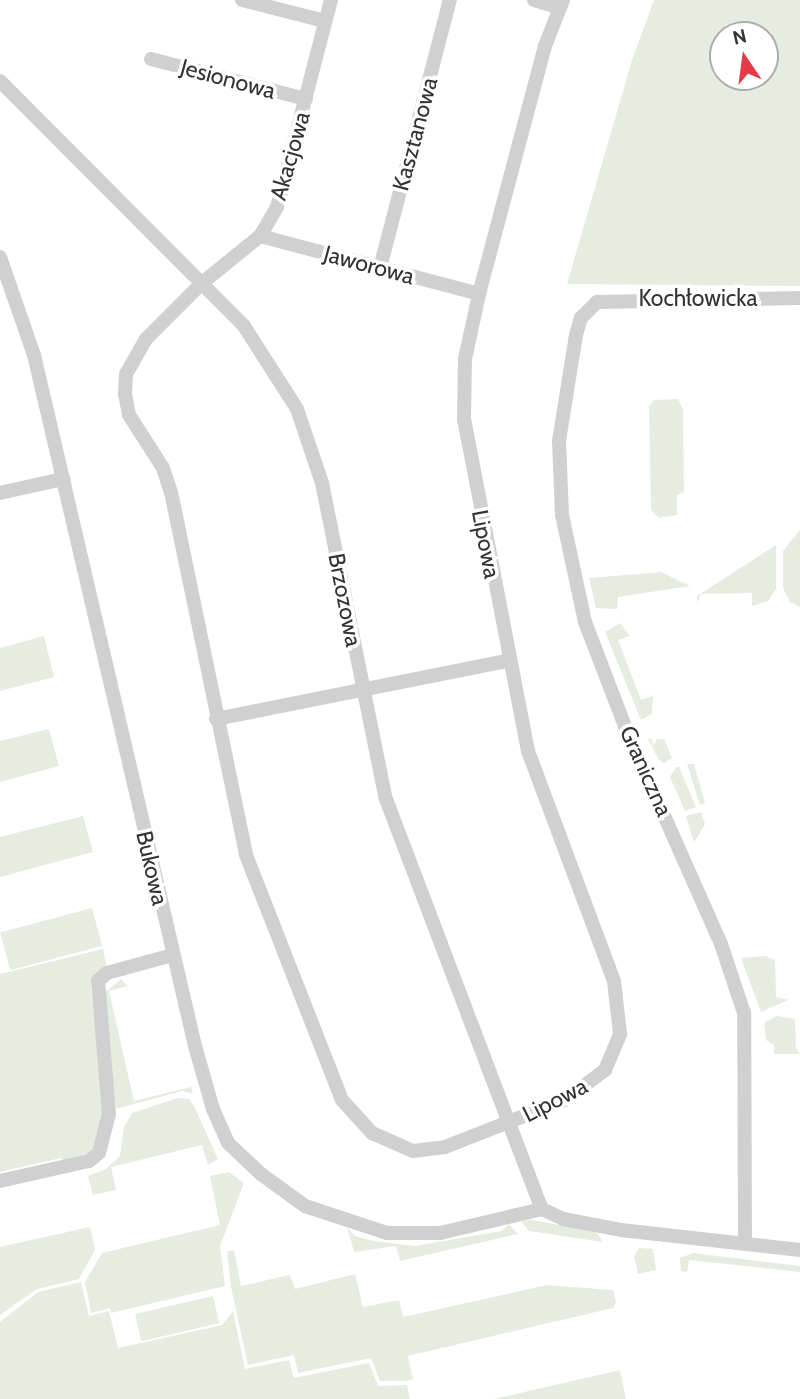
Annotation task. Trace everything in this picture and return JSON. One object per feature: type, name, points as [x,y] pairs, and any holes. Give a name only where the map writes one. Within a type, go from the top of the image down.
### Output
[{"type":"street","points":[[242,0],[325,21]]},
{"type":"street","name":"Akacjowa","points":[[202,283],[260,236],[277,207],[331,0]]},
{"type":"street","name":"Kasztanowa","points":[[380,268],[450,0]]},
{"type":"street","points":[[534,0],[561,4]]},
{"type":"street","name":"Lipowa","points":[[202,283],[146,339],[130,364],[124,386],[129,415],[163,468],[171,492],[246,855],[347,1108],[372,1133],[414,1150],[445,1147],[565,1100],[594,1081],[617,1047],[621,1020],[614,981],[528,751],[464,420],[465,359],[479,294],[545,46],[561,4]]},
{"type":"street","name":"Jesionowa","points":[[151,59],[306,99]]},
{"type":"street","name":"Brzozowa","points":[[0,80],[202,283],[269,360],[303,425],[322,483],[386,799],[542,1209]]},
{"type":"street","name":"Jaworowa","points":[[260,236],[479,294]]},
{"type":"street","name":"Bukowa","points":[[0,257],[34,355],[173,955],[219,1125],[235,1152],[282,1191],[330,1216],[405,1235],[440,1233],[542,1209]]},
{"type":"street","name":"Kochłowicka","points":[[597,302],[800,298]]},
{"type":"street","name":"Graniczna","points":[[597,302],[581,318],[564,395],[561,494],[568,552],[585,622],[607,683],[717,933],[744,1013],[745,1244]]},
{"type":"street","points":[[0,493],[63,479]]},
{"type":"street","points":[[216,719],[510,660]]},
{"type":"street","points":[[0,1181],[89,1161],[105,1144],[109,1114],[96,992],[98,981],[117,970],[173,955]]},
{"type":"street","points":[[542,1209],[563,1219],[621,1230],[800,1250]]},
{"type":"shaded area","points":[[654,0],[800,0],[800,286],[567,284],[632,60]]},
{"type":"shaded area","points":[[678,399],[683,409],[684,492],[677,495],[677,515],[659,518],[651,510],[649,406],[654,400]]},
{"type":"shaded area","points":[[800,530],[800,607],[790,602],[783,588],[783,551]]},
{"type":"shaded area","points":[[776,545],[776,589],[768,601],[752,606],[752,593],[701,594],[697,604],[697,596]]},
{"type":"shaded area","points":[[661,572],[690,586],[618,597],[617,609],[596,608],[589,578]]},
{"type":"shaded area","points":[[620,623],[630,636],[618,640],[641,700],[653,696],[652,714],[641,720],[605,632]]},
{"type":"shaded area","points":[[44,636],[54,677],[0,691],[0,648]]},
{"type":"shaded area","points":[[49,729],[59,766],[0,782],[0,741]]},
{"type":"shaded area","points":[[648,739],[652,739],[653,746],[657,739],[664,739],[672,758],[664,763],[659,760]]},
{"type":"shaded area","points":[[687,764],[694,764],[705,803],[700,805]]},
{"type":"shaded area","points":[[676,767],[679,767],[696,807],[685,811],[670,777]]},
{"type":"shaded area","points":[[701,812],[705,824],[694,843],[686,816]]},
{"type":"shaded area","points":[[83,816],[93,852],[0,877],[0,837]]},
{"type":"shaded area","points":[[92,908],[102,946],[10,970],[0,933]]},
{"type":"shaded area","points":[[103,949],[107,968],[98,971],[91,987],[105,1114],[96,1150],[65,1163],[61,1158],[0,1172],[0,974]]},
{"type":"shaded area","points":[[765,956],[775,960],[776,997],[788,1000],[761,1012],[741,958]]},
{"type":"shaded area","points":[[121,979],[128,986],[109,991],[134,1101],[191,1087],[193,1094],[182,1091],[116,1109],[103,994]]},
{"type":"shaded area","points":[[777,1016],[795,1019],[796,1048],[800,1054],[774,1054],[774,1045],[766,1040],[764,1023]]},
{"type":"shaded area","points":[[178,1098],[189,1099],[194,1106],[218,1159],[208,1165],[202,1145],[111,1167],[116,1190],[93,1195],[88,1176],[106,1169],[120,1156],[124,1127],[132,1113]]},
{"type":"shaded area","points":[[229,1172],[244,1183],[220,1246],[225,1286],[111,1313],[110,1308],[91,1313],[85,1282],[102,1253],[220,1225],[210,1176]]},
{"type":"shaded area","points":[[532,1220],[596,1232],[603,1242],[529,1231],[521,1221]]},
{"type":"shaded area","points":[[509,1224],[518,1234],[400,1261],[396,1246],[354,1252],[347,1227],[355,1236],[415,1246],[501,1231]]},
{"type":"shaded area","points":[[90,1227],[95,1250],[79,1279],[37,1289],[0,1315],[0,1247]]},
{"type":"shaded area","points":[[639,1248],[653,1249],[656,1270],[638,1274],[634,1256]]},
{"type":"shaded area","points":[[234,1250],[241,1286],[290,1275],[295,1289],[355,1274],[363,1307],[399,1300],[403,1317],[547,1285],[613,1290],[616,1302],[613,1308],[408,1356],[413,1379],[405,1381],[380,1381],[371,1358],[298,1373],[294,1355],[248,1365],[231,1287],[227,1251]]},
{"type":"shaded area","points":[[693,1253],[800,1266],[800,1272],[689,1260],[687,1272],[681,1271],[680,1258]]},
{"type":"shaded area","points":[[81,1282],[89,1316],[109,1311],[118,1348],[222,1325],[233,1311],[245,1369],[289,1360],[294,1378],[369,1363],[378,1386],[407,1385],[410,1399],[0,1399],[0,1322],[38,1292]]},
{"type":"shaded area","points":[[213,1296],[219,1323],[141,1341],[135,1314]]},
{"type":"shaded area","points":[[620,1370],[626,1399],[494,1399]]}]
